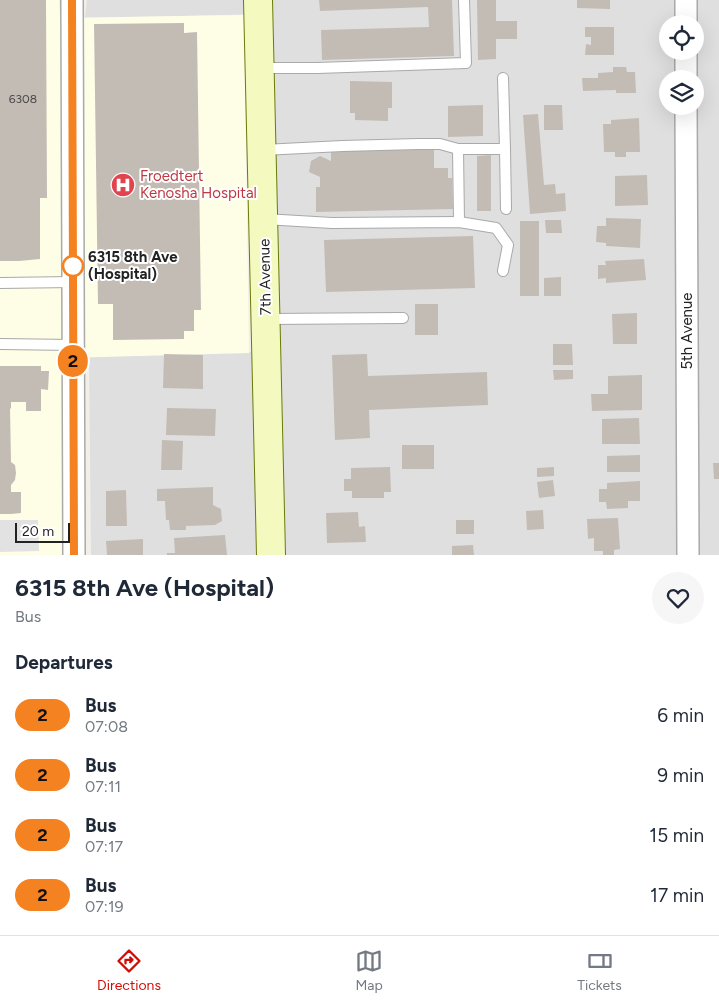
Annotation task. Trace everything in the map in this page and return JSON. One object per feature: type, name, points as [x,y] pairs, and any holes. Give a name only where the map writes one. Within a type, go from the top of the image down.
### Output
[{"type":"street","points":[[72,0],[74,555]]},
{"type":"street","name":"7th Avenue","points":[[258,0],[271,555]]},
{"type":"street","points":[[686,0],[686,15]]},
{"type":"street","name":"5th Avenue","points":[[686,115],[688,555]]},
{"type":"lane","points":[[260,68],[466,63],[464,0]]},
{"type":"lane","points":[[503,78],[506,209]]},
{"type":"lane","points":[[262,150],[418,144],[440,144],[458,149],[505,149]]},
{"type":"lane","points":[[458,149],[459,222]]},
{"type":"lane","points":[[263,219],[332,223],[459,222],[496,228],[508,245],[503,271]]},
{"type":"lane","points":[[0,283],[73,282]]},
{"type":"lane","points":[[266,319],[403,318]]},
{"type":"lane","points":[[0,344],[73,345]]},
{"type":"shaded area","name":"Froedtert Kenosha Hospital","points":[[0,0],[59,0],[60,18],[244,15],[249,353],[63,358],[63,555],[0,555]]},
{"type":"shaded area","points":[[87,0],[719,0],[719,555],[91,555],[89,357],[280,351],[273,14],[85,18]]},
{"type":"shaded area","points":[[0,520],[38,520],[39,551],[0,552]]},
{"type":"building","points":[[0,0],[46,0],[47,198],[40,198],[40,259],[0,261]]},
{"type":"building","points":[[319,0],[452,0],[454,56],[322,60],[321,30],[429,27],[428,7],[320,11]]},
{"type":"building","points":[[477,0],[496,0],[496,21],[517,21],[517,39],[496,39],[496,59],[478,60]]},
{"type":"building","points":[[577,0],[610,0],[610,9],[577,8]]},
{"type":"building","points":[[184,23],[184,33],[197,32],[201,310],[194,310],[194,331],[184,331],[184,339],[113,340],[113,304],[98,304],[94,24]]},
{"type":"building","points":[[585,27],[614,27],[614,55],[585,55],[586,44],[591,45],[591,37],[585,37]]},
{"type":"building","points":[[613,67],[626,67],[627,72],[635,72],[636,93],[616,93],[616,90],[583,91],[582,78],[598,78],[598,73],[613,72]]},
{"type":"building","points":[[350,81],[392,82],[392,108],[388,108],[388,121],[355,120],[355,113],[350,113]]},
{"type":"building","points":[[483,105],[483,136],[448,137],[448,106]]},
{"type":"building","points":[[544,105],[562,105],[563,130],[544,130]]},
{"type":"building","points":[[538,114],[544,185],[555,184],[556,194],[565,193],[566,211],[530,214],[523,115]]},
{"type":"building","points":[[639,118],[640,152],[626,152],[626,157],[615,157],[615,152],[604,152],[603,124],[611,124],[611,120]]},
{"type":"building","points":[[434,145],[434,168],[448,168],[448,178],[452,178],[453,209],[316,212],[316,187],[320,187],[320,177],[309,172],[311,161],[320,156],[331,161],[331,148]]},
{"type":"building","points":[[491,155],[491,211],[477,211],[477,156]]},
{"type":"building","points":[[647,175],[648,205],[615,206],[615,176]]},
{"type":"building","points":[[606,218],[641,219],[640,248],[606,246],[606,243],[596,242],[597,226],[606,226]]},
{"type":"building","points":[[545,220],[561,220],[562,233],[546,233]]},
{"type":"building","points":[[520,221],[539,221],[539,296],[520,296]]},
{"type":"building","points":[[473,236],[475,288],[326,292],[324,240]]},
{"type":"building","points":[[644,259],[646,280],[606,283],[606,278],[598,279],[598,265],[606,265],[605,261]]},
{"type":"building","points":[[561,277],[561,296],[544,296],[544,278]]},
{"type":"building","points":[[415,304],[438,304],[438,335],[415,335]]},
{"type":"building","points":[[637,313],[637,344],[613,344],[612,314]]},
{"type":"building","points":[[553,344],[572,344],[573,365],[553,365]]},
{"type":"building","points":[[164,354],[203,355],[203,389],[163,388]]},
{"type":"building","points":[[367,354],[368,376],[487,372],[488,405],[369,410],[370,438],[335,440],[332,355]]},
{"type":"building","points":[[0,366],[41,366],[41,371],[49,371],[48,390],[41,389],[41,411],[26,411],[26,402],[11,402],[11,462],[15,465],[16,473],[15,480],[11,485],[11,492],[21,492],[21,513],[0,514]]},
{"type":"building","points":[[553,370],[573,370],[573,379],[554,380]]},
{"type":"building","points":[[642,375],[642,410],[592,411],[591,394],[608,394],[608,376]]},
{"type":"building","points":[[167,408],[216,409],[215,436],[166,435]]},
{"type":"building","points":[[639,418],[640,444],[602,444],[602,419]]},
{"type":"building","points":[[162,440],[183,441],[182,470],[161,470]]},
{"type":"building","points":[[402,445],[434,445],[434,469],[402,469]]},
{"type":"building","points":[[640,455],[640,472],[607,472],[607,456]]},
{"type":"building","points":[[713,463],[719,463],[719,479],[714,479]]},
{"type":"building","points":[[390,467],[391,492],[384,492],[384,498],[352,498],[352,491],[344,491],[344,479],[351,479],[351,468]]},
{"type":"building","points":[[554,467],[554,476],[537,477],[537,468]]},
{"type":"building","points":[[553,480],[555,496],[539,498],[537,482]]},
{"type":"building","points":[[640,481],[640,501],[628,501],[628,508],[607,509],[606,502],[599,502],[599,489],[607,489],[607,483]]},
{"type":"building","points":[[213,487],[213,505],[221,509],[222,521],[215,525],[186,526],[186,530],[170,530],[169,520],[166,520],[165,501],[157,501],[157,489]]},
{"type":"building","points":[[126,490],[127,526],[106,526],[106,491]]},
{"type":"building","points":[[543,510],[544,529],[527,530],[526,511]]},
{"type":"building","points":[[358,512],[359,527],[365,526],[366,542],[327,543],[326,513]]},
{"type":"building","points":[[618,518],[620,549],[614,550],[614,555],[603,555],[603,551],[594,551],[594,538],[588,539],[587,519]]},
{"type":"building","points":[[456,520],[474,520],[474,534],[456,534]]},
{"type":"building","points":[[225,535],[227,555],[167,555],[167,553],[175,553],[174,538]]},
{"type":"building","points":[[143,539],[143,555],[107,555],[106,541]]},
{"type":"building","points":[[473,545],[474,555],[452,555],[452,546]]},
{"type":"bus line","name":"2","points":[[72,0],[74,555]]},
{"type":"place","name":"Froedtert Kenosha Hospital","points":[[123,185]]},
{"type":"place","name":"6315 8th Ave (Hospital)","points":[[73,266]]}]
